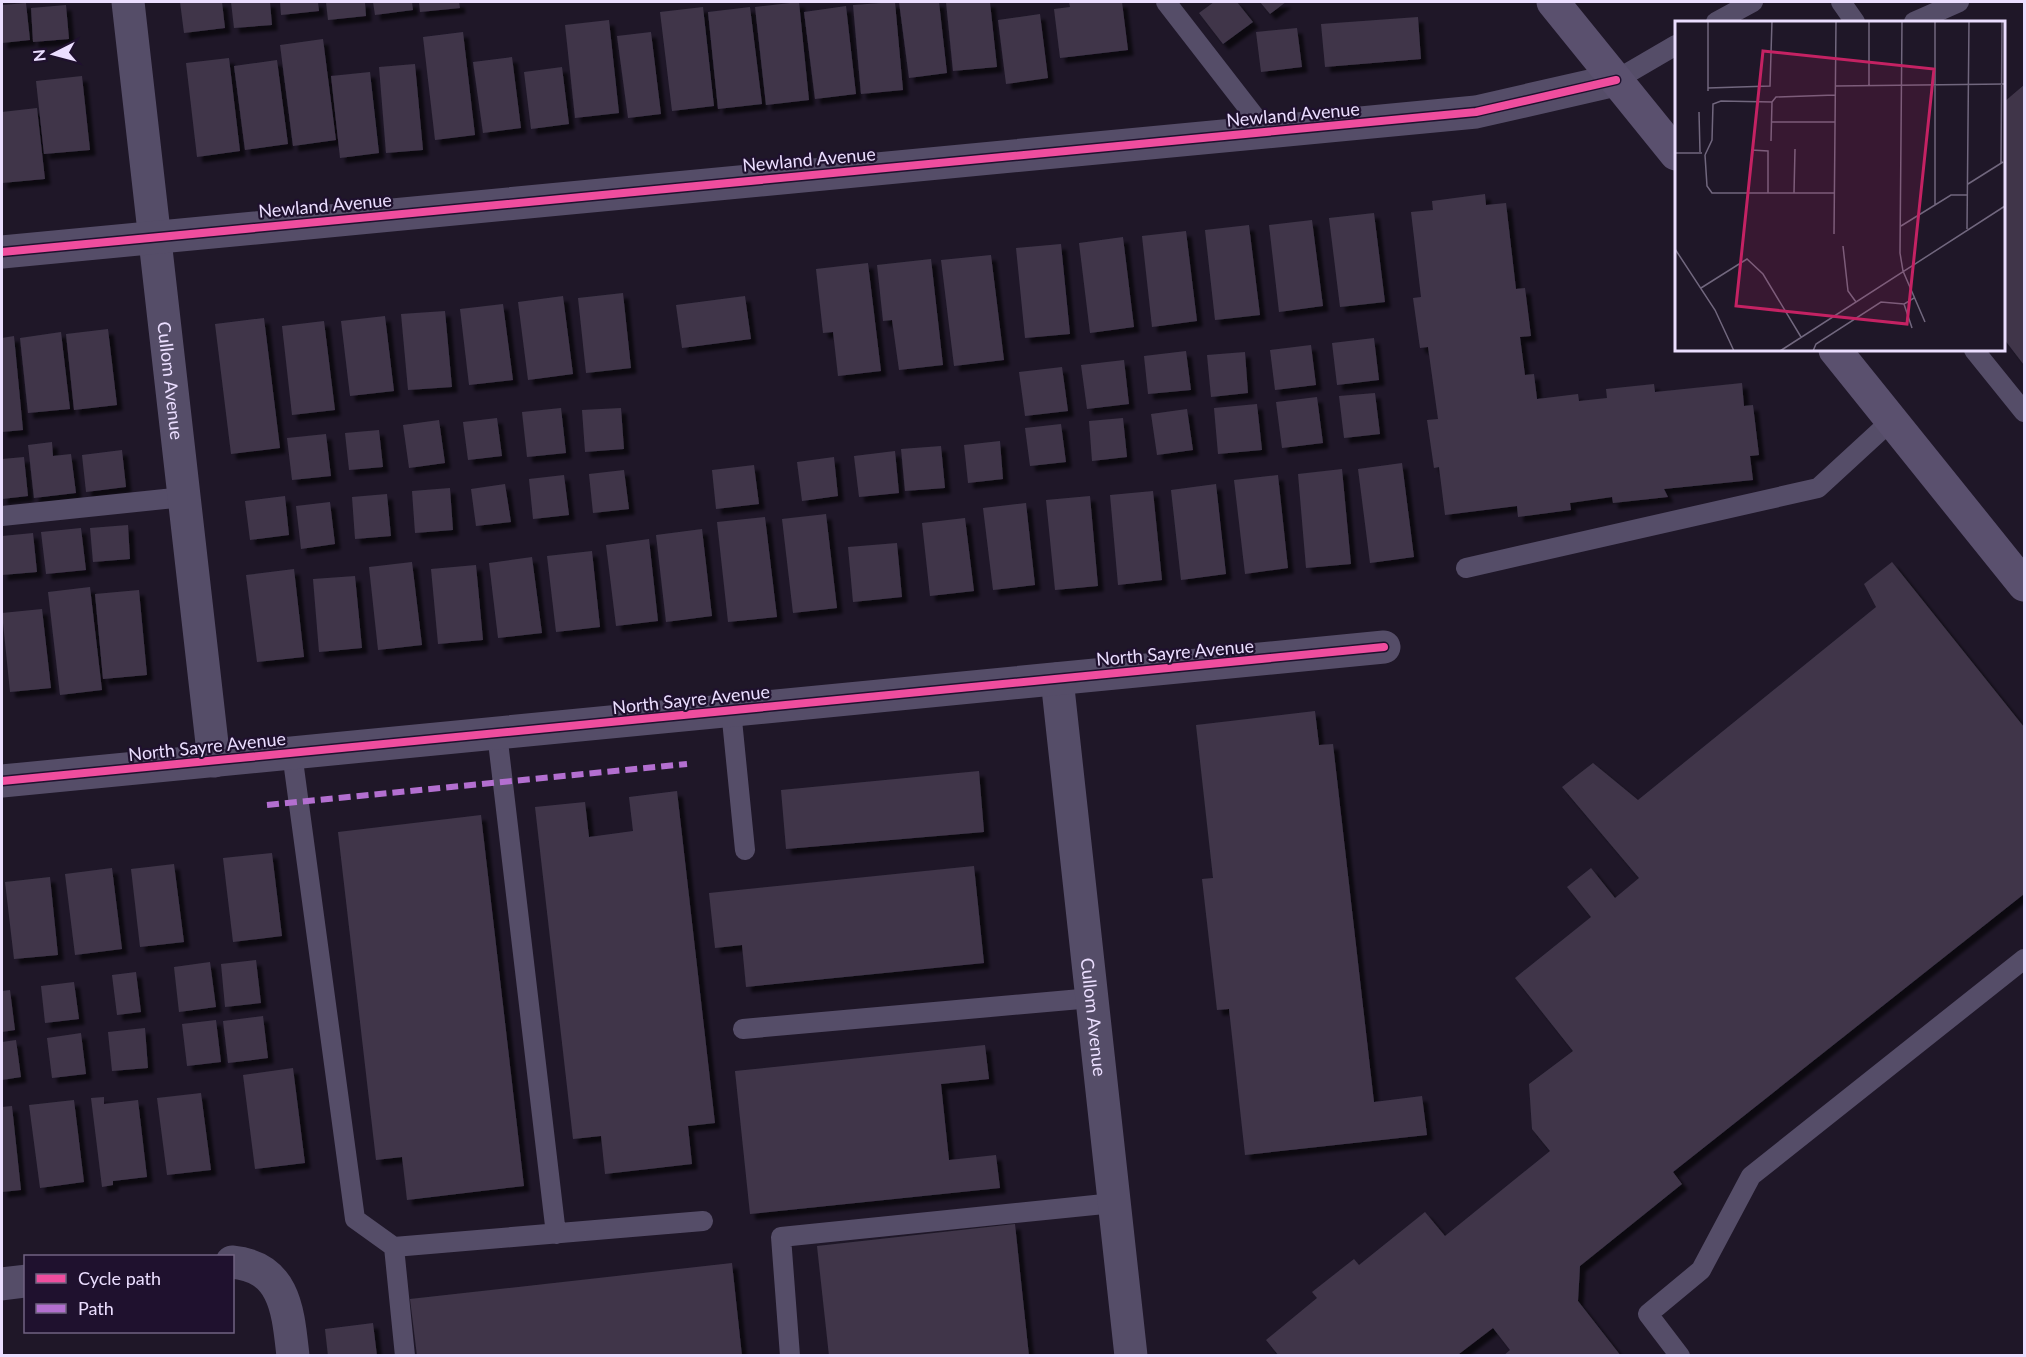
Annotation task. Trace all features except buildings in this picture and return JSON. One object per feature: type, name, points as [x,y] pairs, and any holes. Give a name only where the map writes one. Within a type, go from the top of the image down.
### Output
[{"type":"main road","points":[[1553,2],[1675,152]]},
{"type":"main road","points":[[1836,351],[2025,585]]},
{"type":"street","name":"Cullom Avenue","points":[[128,2],[214,761]]},
{"type":"street","name":"Newland Avenue","points":[[2,252],[1476,112],[1616,80]]},
{"type":"street","name":"North Sayre Avenue","points":[[2,781],[1384,647]]},
{"type":"street","name":"Cullom Avenue","points":[[1058,679],[1131,1356]]},
{"type":"street","points":[[234,1262],[255,1266],[268,1274],[279,1287],[290,1323],[293,1356]]},
{"type":"street","points":[[2,1284],[24,1281]]},
{"type":"lane","points":[[1166,2],[1266,131]]},
{"type":"lane","points":[[1718,21],[1753,2]]},
{"type":"lane","points":[[1840,2],[1854,21]]},
{"type":"lane","points":[[1916,21],[1959,2]]},
{"type":"lane","points":[[1616,80],[1675,46]]},
{"type":"lane","points":[[1975,351],[2025,412]]},
{"type":"lane","points":[[1466,568],[1818,488],[1892,420]]},
{"type":"lane","points":[[2,516],[184,497]]},
{"type":"lane","points":[[730,710],[745,850]]},
{"type":"lane","points":[[497,733],[556,1234]]},
{"type":"lane","points":[[292,753],[355,1219],[394,1247],[703,1221]]},
{"type":"lane","points":[[1680,1356],[1648,1314],[1701,1270],[1751,1176],[2025,959]]},
{"type":"lane","points":[[743,1029],[1092,998]]},
{"type":"lane","points":[[790,1356],[781,1237],[1114,1203]]},
{"type":"lane","points":[[394,1247],[405,1356]]},
{"type":"marked path","points":[[267,805],[687,764]]},
{"type":"cycle path","points":[[2,252],[1476,112],[1616,80]]},
{"type":"cycle path","points":[[2,781],[1384,647]]}]
